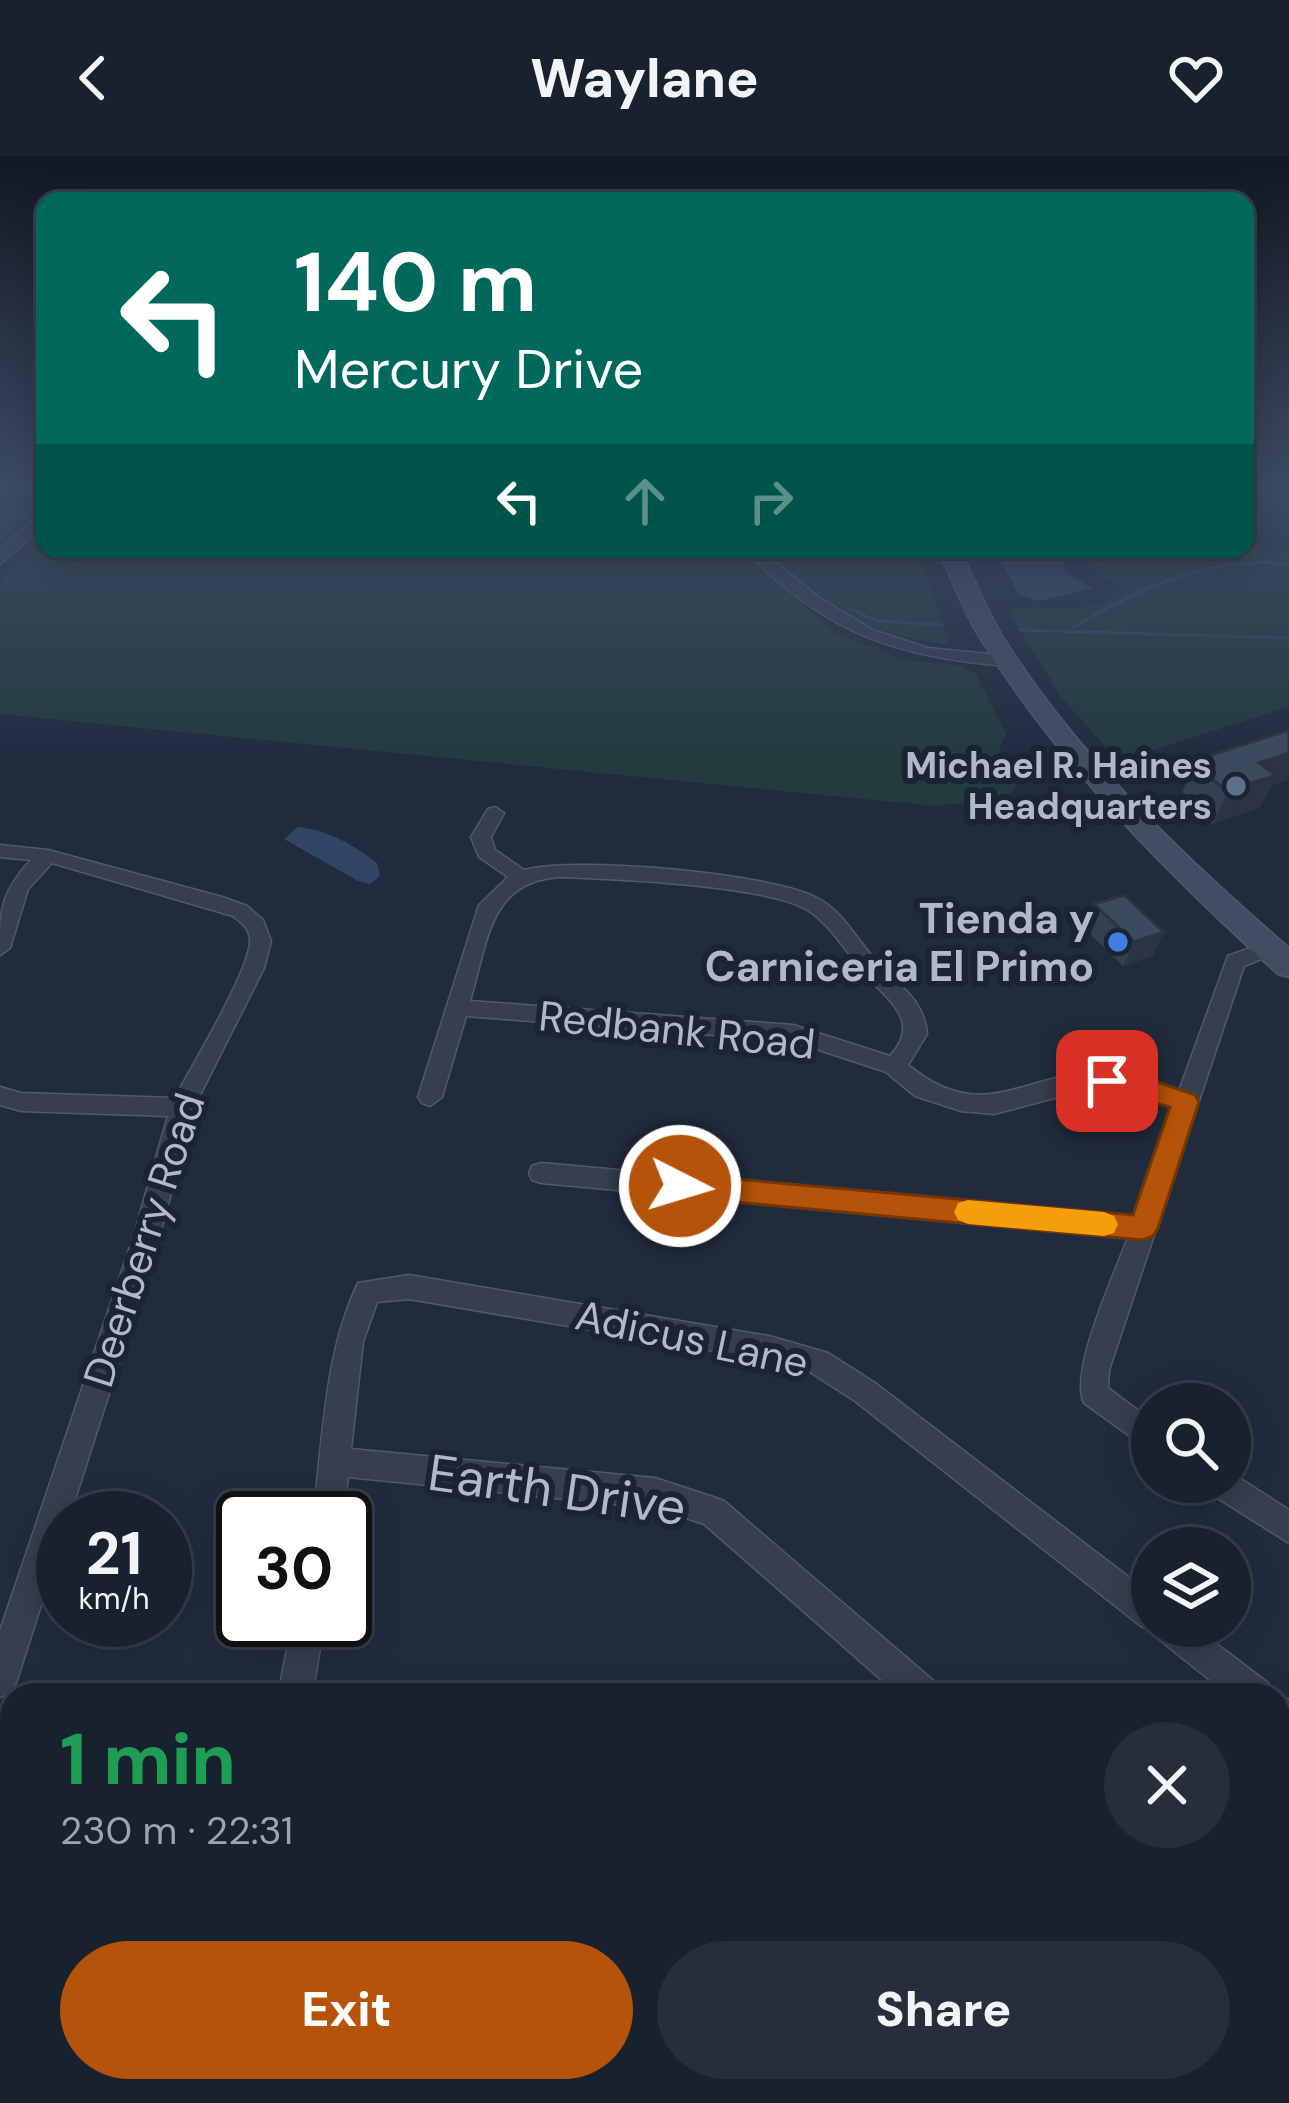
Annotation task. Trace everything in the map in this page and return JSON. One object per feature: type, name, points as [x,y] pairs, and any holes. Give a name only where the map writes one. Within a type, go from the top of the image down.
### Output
[{"type":"main road","points":[[963,578],[991,637],[1086,769],[1283,967]]},
{"type":"street","points":[[784,578],[821,610],[854,630],[949,657],[1009,661]]},
{"type":"street","points":[[495,812],[486,821],[482,837],[485,853],[522,878]]},
{"type":"street","name":"Deerberry Road","points":[[0,851],[48,856],[215,902],[240,911],[256,925],[261,941],[253,968],[182,1107],[146,1238],[14,1591],[0,1680]]},
{"type":"street","points":[[0,948],[7,903],[17,885],[48,856]]},
{"type":"street","points":[[430,1097],[489,905],[501,888],[522,878],[574,873],[780,891],[828,913],[859,957],[912,1008],[916,1032],[910,1052],[894,1066]]},
{"type":"street","points":[[1131,1424],[1094,1394],[1095,1370],[1235,961],[1283,967]]},
{"type":"street","name":"Redbank Road","points":[[457,1008],[793,1034],[894,1066],[922,1090],[961,1102],[994,1105],[1085,1081],[1114,1080],[1186,1102]]},
{"type":"street","points":[[0,1096],[21,1102],[182,1107]]},
{"type":"street","points":[[541,1173],[1143,1228]]},
{"type":"street","name":"Adicus Lane","points":[[338,1462],[350,1342],[367,1291],[410,1287],[464,1295],[770,1348],[818,1362],[865,1392],[1131,1599]]},
{"type":"street","points":[[333,1491],[338,1462]]},
{"type":"street","name":"Earth Drive","points":[[338,1462],[655,1493],[713,1512],[910,1683]]},
{"type":"street","points":[[1251,1503],[1289,1528]]},
{"type":"street","points":[[301,1683],[306,1647]]},
{"type":"street","points":[[1194,1647],[1241,1683]]},
{"type":"green space","points":[[772,578],[835,633],[904,660],[961,666],[976,674],[1006,734],[999,750],[1016,787],[1007,798],[935,806],[0,714],[0,581]]},
{"type":"green space","points":[[794,578],[927,578],[950,644],[868,625]]},
{"type":"green space","points":[[1105,578],[1289,578],[1289,707],[1118,761],[1061,697],[1007,609],[1083,607],[1111,598],[1121,588]]},
{"type":"water","points":[[1010,578],[1075,578],[1092,588],[1039,601],[1019,594]]},
{"type":"water","points":[[298,827],[350,844],[377,863],[380,876],[370,884],[358,881],[284,839]]},
{"type":"building","points":[[1289,730],[1289,753],[1259,763],[1276,775],[1228,791],[1201,771],[1207,769],[1196,760]]},
{"type":"building","points":[[1124,895],[1164,932],[1134,942],[1094,904]]},
{"type":"waterway","points":[[1072,628],[1176,578]]},
{"type":"waterway","points":[[849,608],[877,621],[943,625]]},
{"type":"waterway","points":[[1020,630],[1289,638]]},
{"type":"slow traffic","points":[[968,1212],[1104,1224]]},
{"type":"place","name":"Michael R. Haines Headquarters","points":[[1236,786]]},
{"type":"place","name":"Tienda y Carniceria El Primo","points":[[1118,942]]},
{"type":"route","points":[[680,1186],[1143,1228],[1186,1102],[1107,1081]]}]
